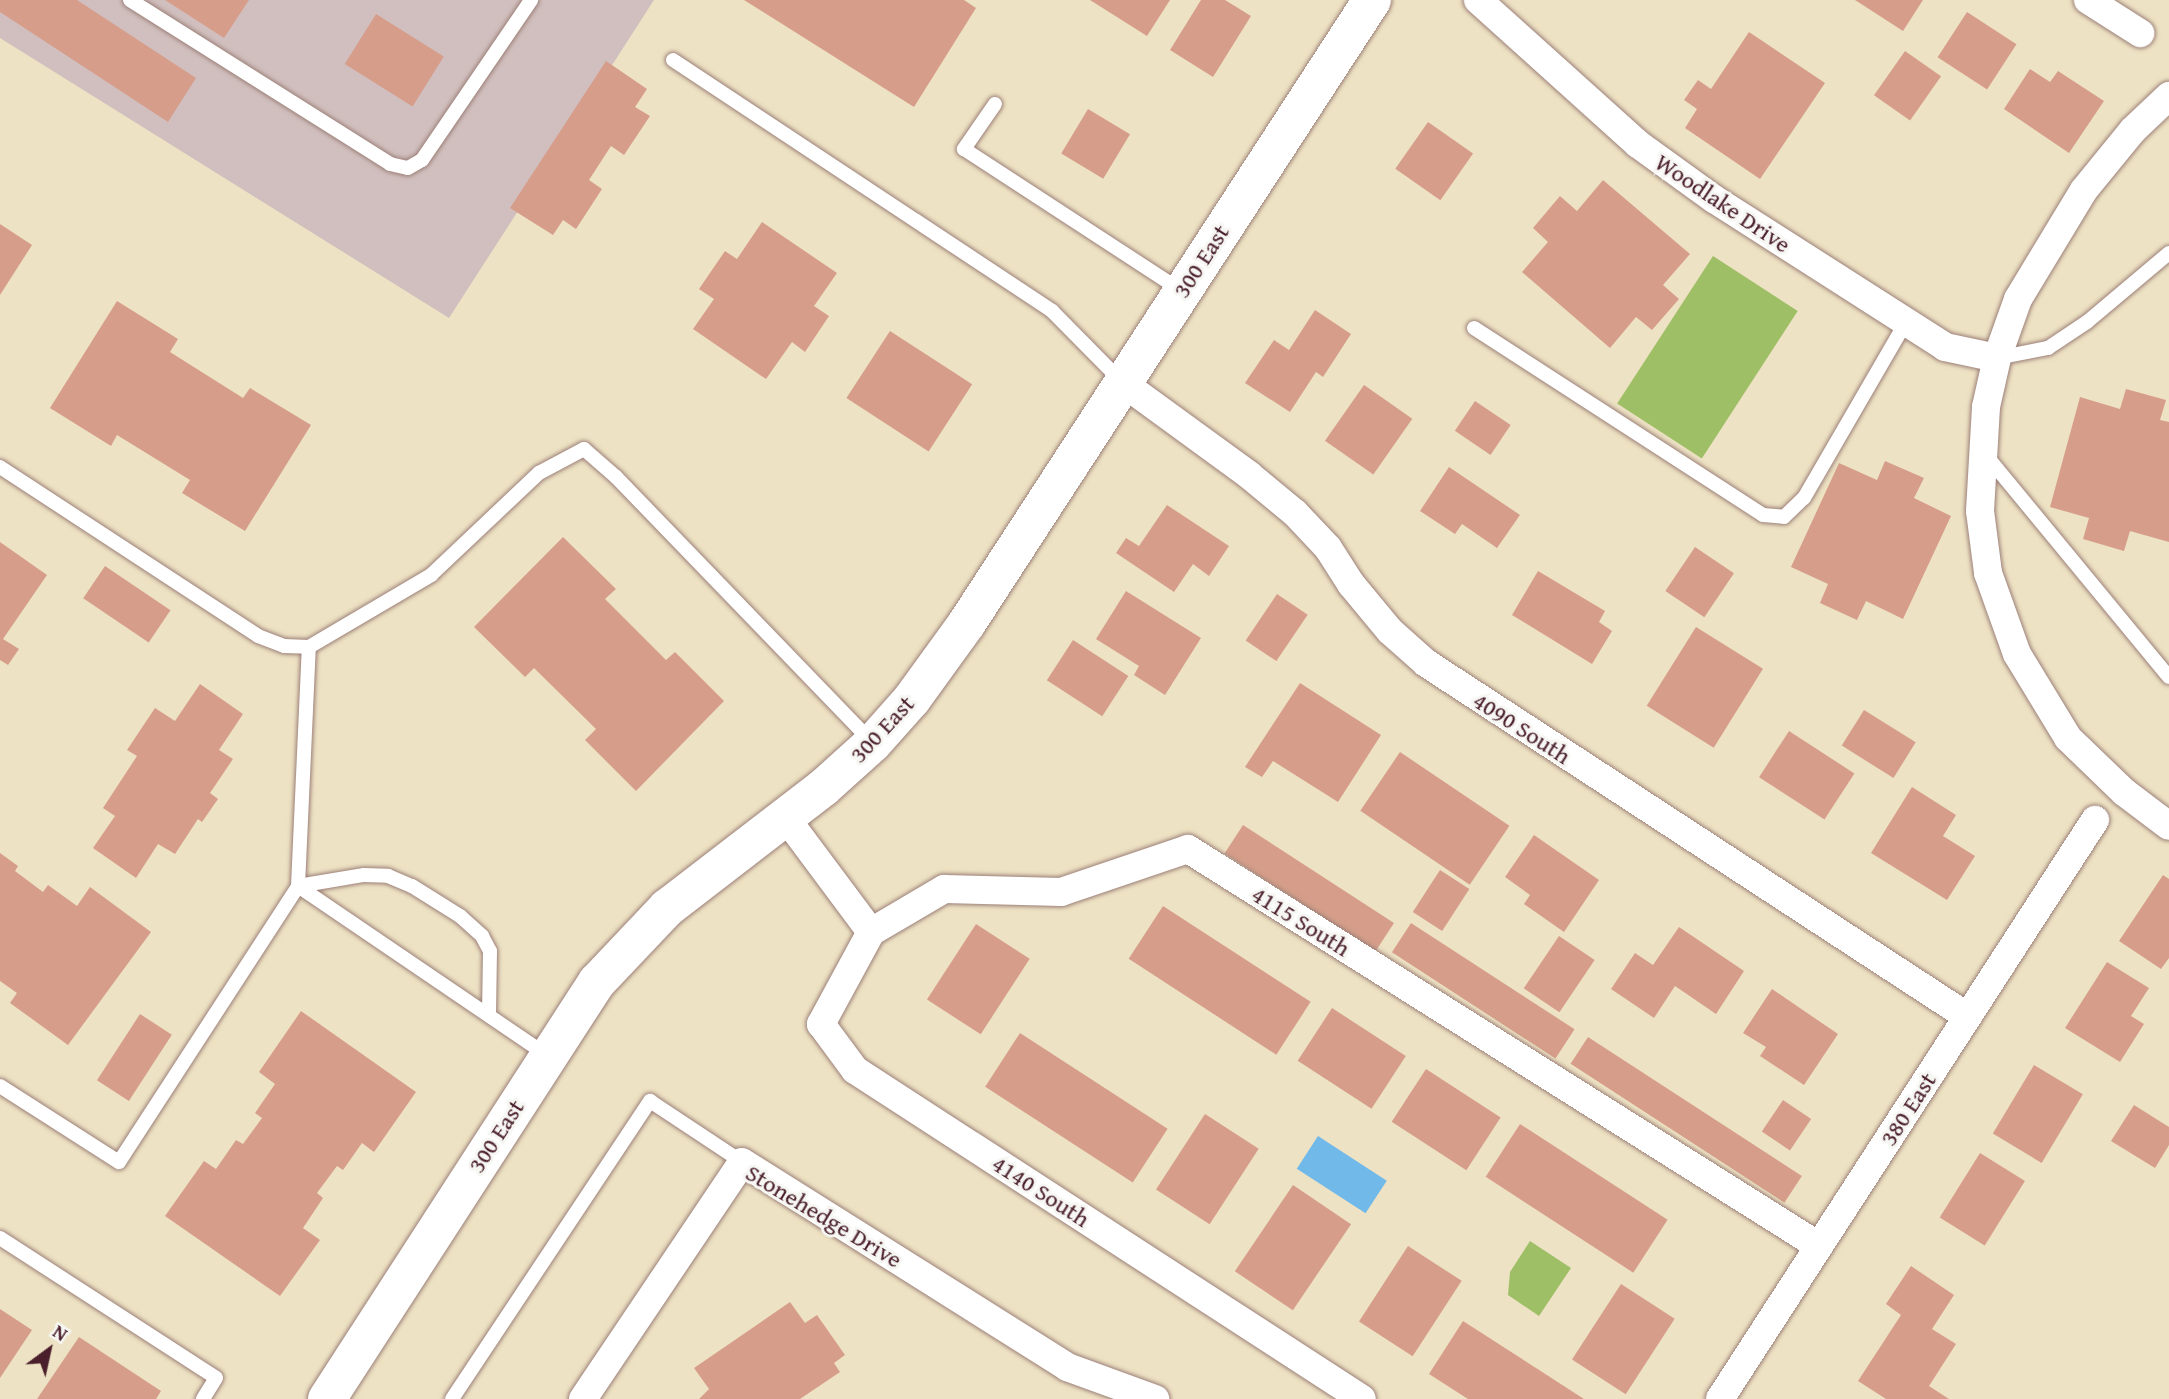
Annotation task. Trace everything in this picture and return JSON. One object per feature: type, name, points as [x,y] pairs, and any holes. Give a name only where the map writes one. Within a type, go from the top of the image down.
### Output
[{"type":"street","name":"300 East","points":[[327,1399],[548,1056],[597,982],[625,948],[667,908],[786,818],[873,743],[912,699],[967,623],[1372,0]]},
{"type":"street","name":"Woodlake Drive","points":[[1478,0],[1637,144],[1714,199],[1905,324],[1945,347],[1997,358]]},
{"type":"street","points":[[2088,0],[2140,33]]},
{"type":"street","points":[[2169,96],[2133,130],[2084,190],[2018,299],[1997,358],[1986,407],[1980,511],[1988,573],[2017,654],[2068,738],[2124,792],[2169,826]]},
{"type":"street","name":"4090 South","points":[[1123,383],[1250,475],[1295,513],[1328,548],[1351,584],[1390,631],[1426,663],[1968,1017]]},
{"type":"street","points":[[786,818],[871,932]]},
{"type":"street","name":"380 East","points":[[1720,1399],[2095,820]]},
{"type":"street","name":"4115 South","points":[[871,932],[944,889],[1061,892],[1188,849],[1819,1247]]},
{"type":"street","name":"4140 South","points":[[871,932],[821,1024],[855,1070],[1362,1399]]},
{"type":"street","name":"Stonehedge Drive","points":[[583,1399],[742,1162],[1067,1367],[1155,1399]]},
{"type":"lane","points":[[130,0],[390,164],[408,167],[422,160],[531,0]]},
{"type":"lane","points":[[673,60],[1052,310],[1123,383]]},
{"type":"lane","points":[[995,104],[964,149],[1182,291]]},
{"type":"lane","points":[[1997,358],[2048,348],[2087,322],[2169,253]]},
{"type":"lane","points":[[1474,328],[1763,516],[1784,517],[1804,498],[1905,324]]},
{"type":"lane","points":[[0,467],[258,636],[284,646],[309,647],[431,575],[539,473],[584,449],[616,477],[873,743]]},
{"type":"lane","points":[[1983,453],[2169,677]]},
{"type":"lane","points":[[0,1086],[119,1162],[298,886],[309,647]]},
{"type":"lane","points":[[298,886],[364,875],[388,876],[412,886],[460,916],[482,936],[490,951],[489,1014]]},
{"type":"lane","points":[[298,886],[548,1056]]},
{"type":"lane","points":[[452,1399],[650,1101],[742,1162]]},
{"type":"lane","points":[[0,1238],[216,1378],[203,1399]]},
{"type":"shaded area","points":[[0,0],[654,0],[449,318],[0,38]]},
{"type":"green space","points":[[1713,256],[1798,311],[1702,459],[1617,404]]},
{"type":"green space","points":[[1530,1241],[1571,1268],[1539,1316],[1508,1295],[1510,1272]]},
{"type":"water","points":[[1318,1136],[1387,1181],[1366,1213],[1297,1169]]},
{"type":"building","points":[[0,0],[77,0],[196,78],[168,122],[0,12]]},
{"type":"building","points":[[165,0],[249,0],[224,38]]},
{"type":"building","points":[[744,0],[964,0],[976,8],[914,107]]},
{"type":"building","points":[[1090,0],[1170,0],[1147,36]]},
{"type":"building","points":[[1201,0],[1225,0],[1251,16],[1213,77],[1170,50]]},
{"type":"building","points":[[1855,0],[1923,0],[1903,31]]},
{"type":"building","points":[[1967,12],[2016,44],[1987,89],[1938,57]]},
{"type":"building","points":[[376,14],[444,56],[413,106],[345,64]]},
{"type":"building","points":[[1749,32],[1825,83],[1760,179],[1685,128],[1697,109],[1684,100],[1698,80],[1711,89]]},
{"type":"building","points":[[1905,51],[1941,76],[1910,120],[1874,95]]},
{"type":"building","points":[[606,61],[647,89],[635,107],[650,116],[624,155],[611,146],[589,180],[602,189],[576,229],[563,220],[553,235],[510,208]]},
{"type":"building","points":[[2030,69],[2050,82],[2058,71],[2104,101],[2069,153],[2004,109]]},
{"type":"building","points":[[1088,109],[1130,134],[1103,179],[1061,154]]},
{"type":"building","points":[[1428,122],[1473,154],[1440,200],[1395,169]]},
{"type":"building","points":[[1603,180],[1690,254],[1663,285],[1679,299],[1652,330],[1636,317],[1610,348],[1522,272],[1548,242],[1533,228],[1560,196],[1577,211]]},
{"type":"building","points":[[762,222],[837,273],[814,306],[829,316],[805,352],[792,342],[766,379],[693,329],[714,299],[699,289],[725,251],[737,259]]},
{"type":"building","points":[[0,224],[32,245],[0,295]]},
{"type":"building","points":[[117,301],[178,339],[170,352],[243,398],[250,388],[311,425],[245,531],[182,493],[190,480],[117,435],[111,446],[50,408]]},
{"type":"building","points":[[1315,310],[1351,334],[1323,377],[1316,372],[1290,412],[1245,383],[1274,340],[1289,350]]},
{"type":"building","points":[[890,331],[972,384],[929,451],[846,398]]},
{"type":"building","points":[[1364,385],[1412,419],[1373,475],[1325,441]]},
{"type":"building","points":[[2126,389],[2166,400],[2160,420],[2169,422],[2169,542],[2130,531],[2124,551],[2083,539],[2089,518],[2050,507],[2080,397],[2120,409]]},
{"type":"building","points":[[1475,401],[1511,425],[1491,455],[1455,431]]},
{"type":"building","points":[[1885,461],[1924,478],[1914,498],[1951,516],[1903,619],[1866,601],[1857,620],[1820,603],[1828,584],[1791,567],[1839,463],[1877,480]]},
{"type":"building","points":[[1449,467],[1520,515],[1497,548],[1462,524],[1455,534],[1420,511]]},
{"type":"building","points":[[1167,505],[1229,546],[1209,576],[1193,564],[1174,592],[1116,553],[1126,538],[1139,546]]},
{"type":"building","points":[[563,537],[616,589],[605,599],[666,660],[675,652],[724,701],[636,791],[585,740],[596,729],[534,668],[525,677],[474,627]]},
{"type":"building","points":[[0,542],[47,575],[3,639],[19,649],[8,665],[0,660]]},
{"type":"building","points":[[1695,547],[1734,573],[1704,617],[1665,591]]},
{"type":"building","points":[[105,566],[170,610],[149,643],[83,598]]},
{"type":"building","points":[[1538,571],[1605,611],[1599,622],[1612,631],[1592,664],[1512,615]]},
{"type":"building","points":[[1126,591],[1201,638],[1165,695],[1134,675],[1139,666],[1096,639]]},
{"type":"building","points":[[1277,594],[1308,615],[1276,661],[1246,640]]},
{"type":"building","points":[[1696,627],[1763,669],[1714,748],[1647,706]]},
{"type":"building","points":[[1073,640],[1128,676],[1102,716],[1047,680]]},
{"type":"building","points":[[1300,683],[1381,735],[1338,802],[1273,761],[1262,777],[1245,767]]},
{"type":"building","points":[[200,684],[243,714],[219,750],[233,759],[210,793],[218,799],[202,822],[198,819],[175,854],[158,844],[136,878],[93,848],[115,816],[103,808],[137,756],[127,750],[155,708],[175,721]]},
{"type":"building","points":[[1864,710],[1916,742],[1893,778],[1842,746]]},
{"type":"building","points":[[1789,731],[1854,773],[1824,820],[1759,777]]},
{"type":"building","points":[[1400,752],[1509,826],[1470,885],[1360,811]]},
{"type":"building","points":[[1912,787],[1956,815],[1943,836],[1975,856],[1947,900],[1871,853]]},
{"type":"building","points":[[1243,825],[1394,923],[1375,952],[1224,854]]},
{"type":"building","points":[[1534,835],[1599,880],[1564,932],[1524,904],[1530,895],[1505,877]]},
{"type":"building","points":[[0,853],[18,866],[15,871],[43,892],[48,885],[77,906],[90,887],[151,932],[68,1045],[10,1003],[17,993],[0,981]]},
{"type":"building","points":[[1440,870],[1469,889],[1442,931],[1413,912]]},
{"type":"building","points":[[2163,875],[2169,879],[2169,958],[2161,969],[2119,941]]},
{"type":"building","points":[[1163,906],[1311,1002],[1276,1055],[1129,959]]},
{"type":"building","points":[[1411,923],[1575,1029],[1555,1059],[1392,952]]},
{"type":"building","points":[[976,924],[1030,959],[981,1034],[927,999]]},
{"type":"building","points":[[1679,927],[1744,971],[1716,1014],[1675,986],[1654,1018],[1611,989],[1635,953],[1653,965]]},
{"type":"building","points":[[1559,936],[1595,960],[1559,1012],[1524,988]]},
{"type":"building","points":[[2107,962],[2149,988],[2131,1016],[2144,1024],[2120,1062],[2065,1028]]},
{"type":"building","points":[[1772,989],[1838,1034],[1804,1085],[1760,1056],[1766,1047],[1743,1033]]},
{"type":"building","points":[[1332,1008],[1406,1056],[1371,1109],[1298,1061]]},
{"type":"building","points":[[301,1011],[416,1092],[374,1152],[362,1143],[343,1170],[337,1166],[317,1193],[323,1198],[303,1228],[320,1240],[280,1296],[165,1216],[204,1161],[216,1169],[236,1140],[243,1144],[262,1118],[255,1113],[275,1084],[259,1072]]},
{"type":"building","points":[[140,1014],[172,1035],[129,1101],[97,1080]]},
{"type":"building","points":[[1020,1033],[1168,1129],[1133,1183],[985,1087]]},
{"type":"building","points":[[1588,1037],[1802,1176],[1784,1203],[1571,1064]]},
{"type":"building","points":[[2034,1065],[2083,1094],[2042,1163],[1993,1134]]},
{"type":"building","points":[[1426,1069],[1501,1117],[1466,1170],[1392,1122]]},
{"type":"building","points":[[1783,1100],[1811,1119],[1790,1151],[1762,1132]]},
{"type":"building","points":[[2134,1105],[2169,1127],[2169,1145],[2155,1168],[2111,1141]]},
{"type":"building","points":[[1205,1114],[1259,1149],[1210,1224],[1156,1189]]},
{"type":"building","points":[[1520,1124],[1668,1220],[1633,1273],[1486,1177]]},
{"type":"building","points":[[1980,1153],[2025,1181],[1985,1246],[1940,1217]]},
{"type":"building","points":[[1293,1185],[1351,1224],[1293,1310],[1235,1271]]},
{"type":"building","points":[[1408,1246],[1462,1281],[1413,1356],[1359,1321]]},
{"type":"building","points":[[1911,1266],[1954,1295],[1932,1329],[1956,1344],[1929,1386],[1949,1399],[1886,1399],[1858,1381],[1901,1315],[1886,1304]]},
{"type":"building","points":[[1621,1284],[1675,1319],[1626,1394],[1572,1359]]},
{"type":"building","points":[[790,1302],[805,1323],[817,1315],[845,1355],[834,1363],[840,1372],[800,1399],[699,1399],[709,1389],[694,1368]]},
{"type":"building","points":[[0,1309],[32,1330],[0,1378]]},
{"type":"building","points":[[1463,1321],[1584,1399],[1468,1399],[1429,1374]]},
{"type":"building","points":[[79,1337],[161,1391],[156,1399],[37,1399]]}]
